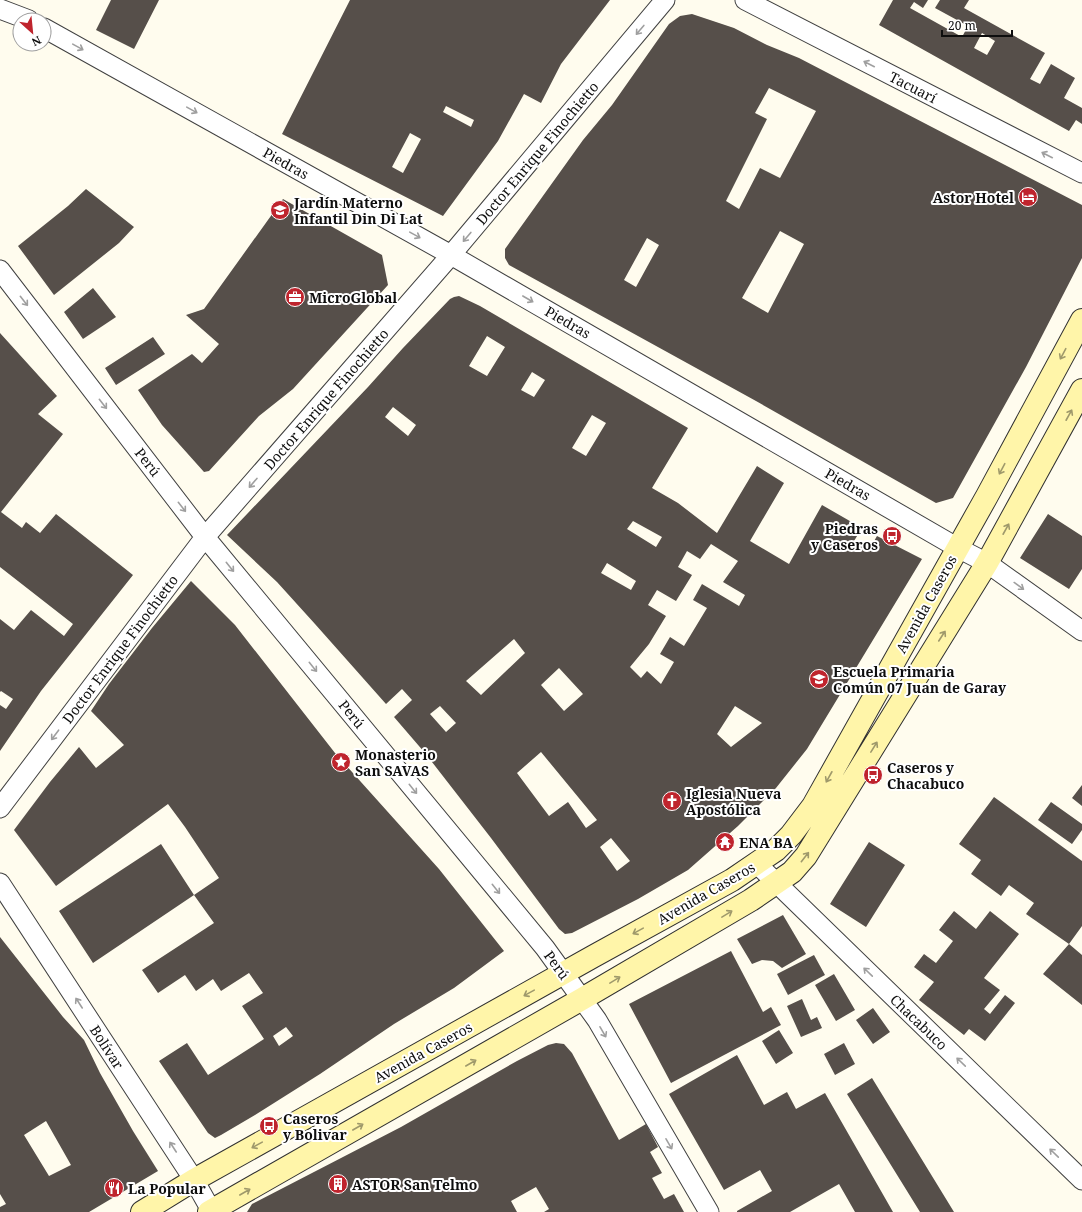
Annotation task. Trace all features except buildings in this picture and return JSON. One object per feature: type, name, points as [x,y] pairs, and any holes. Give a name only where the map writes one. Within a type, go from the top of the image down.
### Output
[{"type":"main road","name":"Avenida Caseros","points":[[142,1212],[194,1180],[732,880],[776,850],[791,835],[813,806],[958,548],[1082,320]]},
{"type":"main road","name":"Avenida Caseros","points":[[211,1212],[582,999],[777,884],[792,872],[806,856],[987,563],[1082,390]]},
{"type":"street","name":"Doctor Enrique Finochietto","points":[[0,808],[205,537],[452,255],[665,0]]},
{"type":"street","name":"Tacuarí","points":[[744,0],[1082,173]]},
{"type":"street","points":[[1,8],[12,13]]},
{"type":"street","name":"Piedras","points":[[52,32],[452,255],[958,548],[987,563],[1082,631]]},
{"type":"street","name":"Perú","points":[[0,270],[205,537],[544,948],[597,1020],[709,1212]]},
{"type":"street","name":"Chacabuco","points":[[757,864],[1082,1180]]},
{"type":"street","name":"Bolívar","points":[[0,883],[194,1180],[211,1212]]},
{"type":"place","name":"Astor Hotel","points":[[1028,197]]},
{"type":"place","name":"Jardín Materno Infantil Din Di Lat","points":[[280,210]]},
{"type":"place","name":"MicroGlobal","points":[[295,297]]},
{"type":"place","name":"Piedras y Caseros","points":[[892,536]]},
{"type":"place","name":"Escuela Primaria Común 07 Juan de Garay","points":[[819,679]]},
{"type":"place","name":"Monasterio San SAVAS","points":[[341,762]]},
{"type":"place","name":"Caseros y Chacabuco","points":[[873,775]]},
{"type":"place","name":"Iglesia Nueva Apostólica","points":[[672,801]]},
{"type":"place","name":"ENA BA","points":[[725,842]]},
{"type":"place","name":"Caseros y Bolivar","points":[[269,1126]]},
{"type":"place","name":"ASTOR San Telmo","points":[[338,1184]]},
{"type":"place","name":"La Popular","points":[[114,1188]]}]
